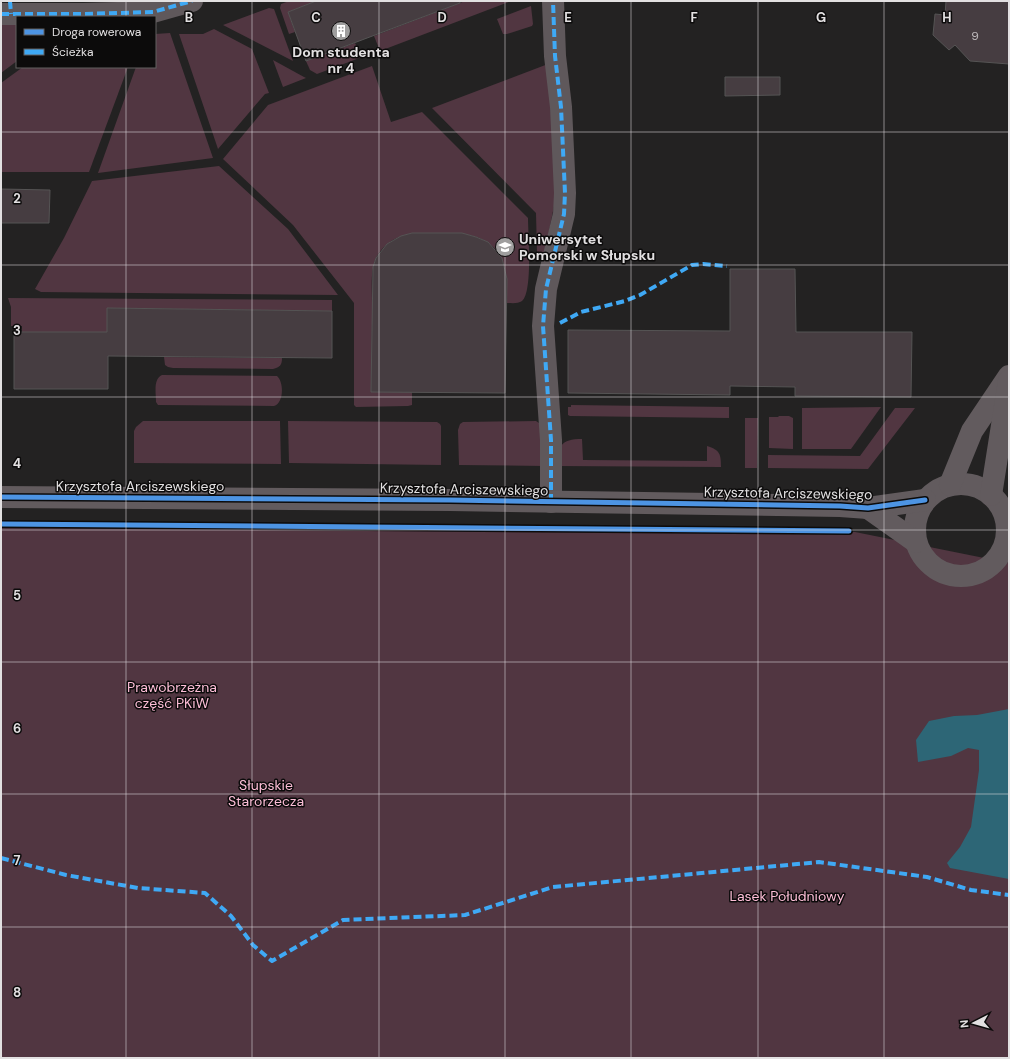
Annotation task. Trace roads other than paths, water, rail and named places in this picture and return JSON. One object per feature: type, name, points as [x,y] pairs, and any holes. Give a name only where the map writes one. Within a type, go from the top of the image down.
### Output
[{"type":"street","points":[[7,9],[102,14],[153,12],[192,1]]},
{"type":"street","points":[[551,502],[551,440],[543,326],[546,289],[564,214],[565,193],[561,107],[555,56],[553,1]]},
{"type":"street","points":[[950,485],[972,432],[1009,376]]},
{"type":"street","points":[[991,495],[1009,381]]},
{"type":"street","points":[[964,484],[979,487],[991,495],[1001,507],[1007,522],[1005,552],[992,564],[978,573],[963,576],[947,574],[933,567],[922,555],[916,542],[916,520],[925,500],[936,491],[950,485],[964,484]]},
{"type":"street","name":"Krzysztofa Arciszewskiego","points":[[1,497],[551,502],[832,506],[868,508],[925,500]]},
{"type":"street","name":"Krzysztofa Arciszewskiego","points":[[868,508],[916,542]]},
{"type":"water","points":[[1009,709],[1009,879],[950,868],[947,863],[960,847],[971,827],[979,770],[979,750],[968,748],[951,756],[918,762],[916,740],[929,721],[954,716],[977,715]]},
{"type":"place","name":"Dom studenta nr 4","points":[[341,31]]},
{"type":"place","name":"Uniwersytet Pomorski w Słupsku","points":[[505,247]]},
{"type":"park label","name":"Prawobrzeżna część PKiW","points":[[172,696]]},
{"type":"park label","name":"Słupskie Starorzecza","points":[[266,794]]},
{"type":"park label","name":"Lasek Południowy","points":[[787,896]]}]
